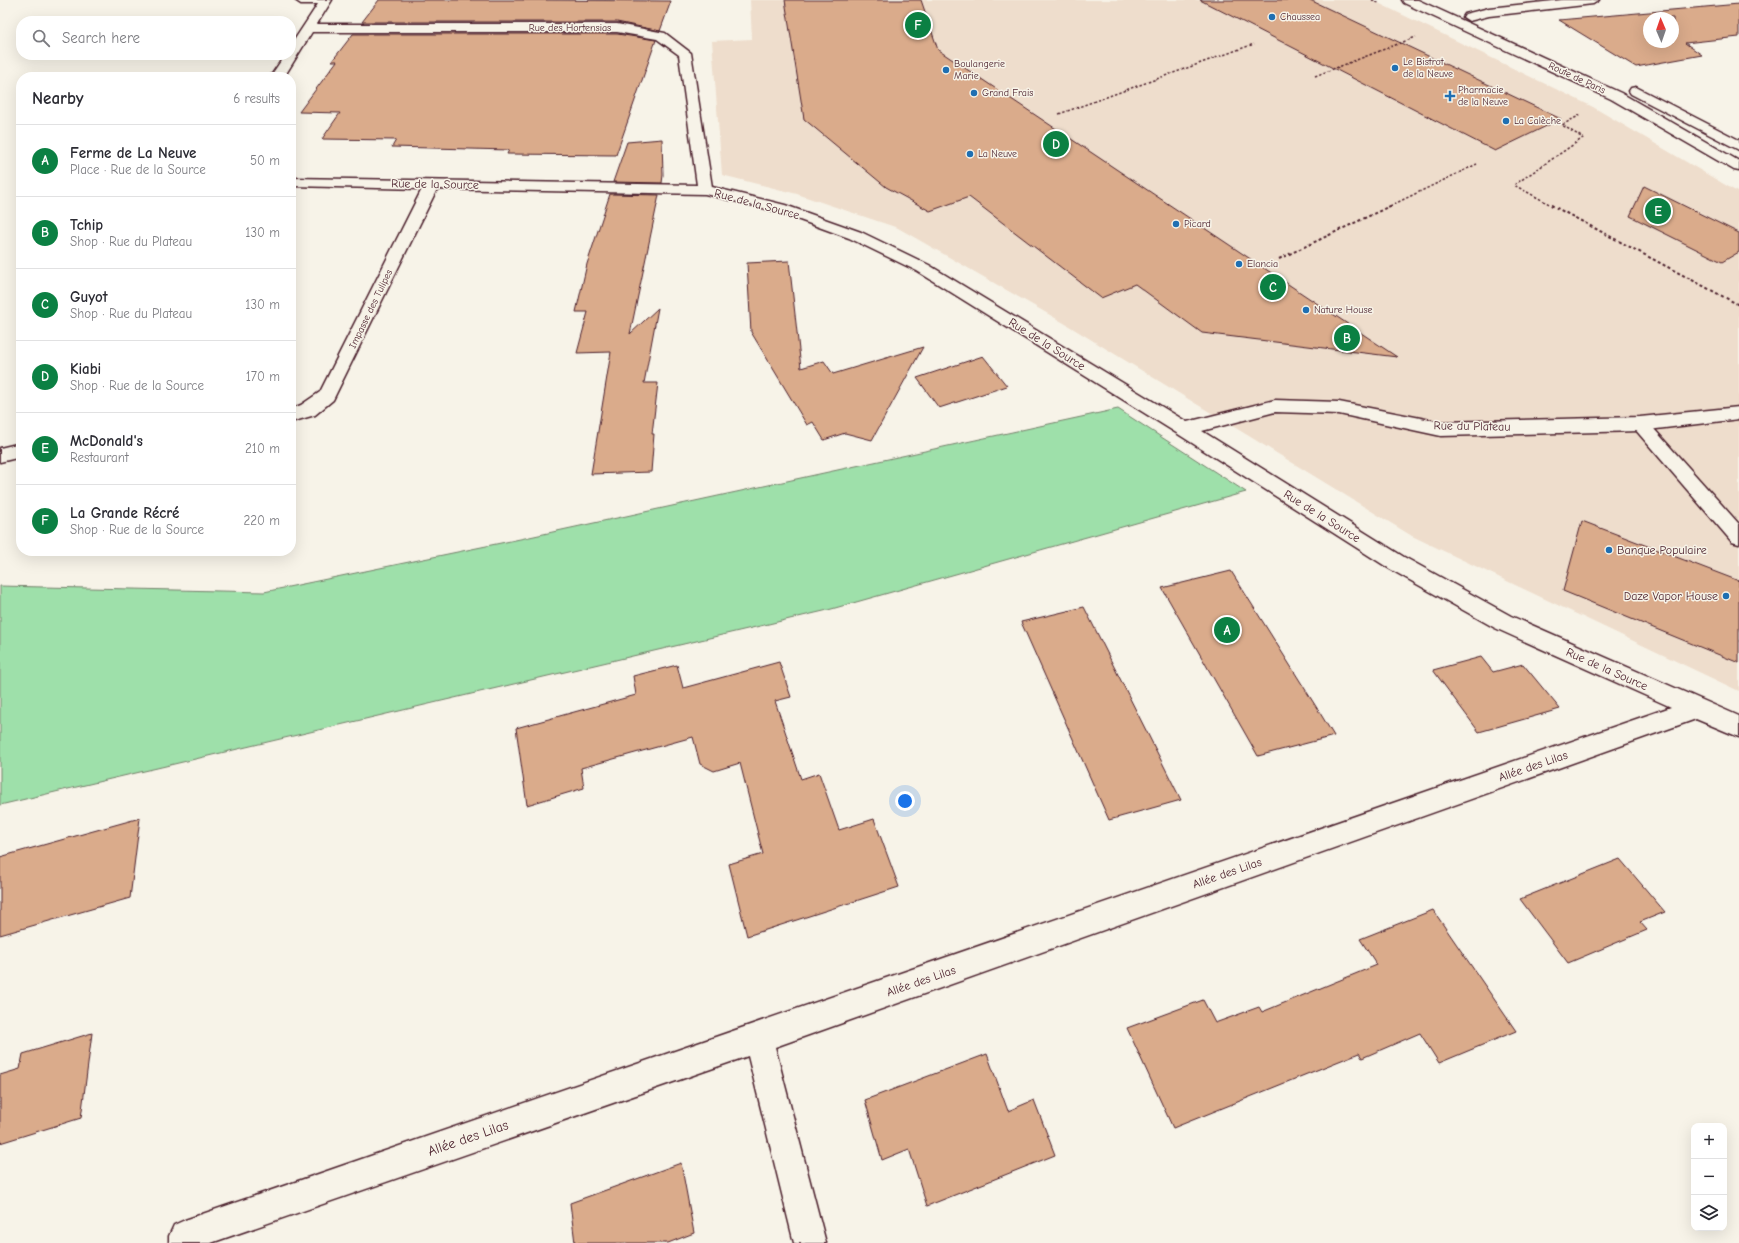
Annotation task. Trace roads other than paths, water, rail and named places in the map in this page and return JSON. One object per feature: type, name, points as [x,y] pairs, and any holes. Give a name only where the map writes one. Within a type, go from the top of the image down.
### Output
[{"type":"street","points":[[296,49],[326,0],[301,0]]},
{"type":"street","name":"Route de Paris","points":[[1408,0],[1616,96],[1739,167]]},
{"type":"street","name":"Route de Paris","points":[[1430,0],[1601,75]]},
{"type":"street","points":[[1469,17],[1489,12],[1593,0]]},
{"type":"street","name":"Rue des Hortensias","points":[[310,28],[617,28],[661,36],[685,53],[704,190]]},
{"type":"street","points":[[280,72],[288,60]]},
{"type":"street","name":"Route de Paris","points":[[1623,84],[1739,146]]},
{"type":"street","name":"Rue de la Source","points":[[296,182],[704,190],[743,198],[780,208],[856,235],[923,268],[1185,429],[1397,563],[1503,622],[1739,727]]},
{"type":"street","name":"Impasse des Tulipes","points":[[296,414],[308,410],[327,396],[432,184]]},
{"type":"street","name":"Rue du Plateau","points":[[1185,429],[1275,406],[1339,408],[1441,429],[1640,424],[1739,413]]},
{"type":"street","points":[[0,455],[16,451]]},
{"type":"street","name":"Allée des Lilas","points":[[185,1243],[185,1236],[758,1038],[1696,709]]},
{"type":"street","points":[[758,1038],[810,1243]]},
{"type":"lane","points":[[1640,424],[1739,537]]},
{"type":"place","name":"Chaussea","points":[[1272,17]]},
{"type":"place","name":"La Grande Récré","points":[[918,25]]},
{"type":"place","name":"Le Bistrot de la Neuve","points":[[1395,68]]},
{"type":"place","name":"Boulangerie Marie","points":[[946,70]]},
{"type":"place","name":"Grand Frais","points":[[974,93]]},
{"type":"place","name":"Pharmacie de la Neuve","points":[[1450,96]]},
{"type":"place","name":"La Calèche","points":[[1506,121]]},
{"type":"place","name":"Kiabi","points":[[1056,144]]},
{"type":"place","name":"La Neuve","points":[[970,154]]},
{"type":"place","name":"McDonald's","points":[[1658,211]]},
{"type":"place","name":"Picard","points":[[1176,224]]},
{"type":"place","name":"Elancia","points":[[1239,264]]},
{"type":"place","name":"Guyot","points":[[1273,287]]},
{"type":"place","name":"Nature House","points":[[1306,310]]},
{"type":"place","name":"Tchip","points":[[1347,338]]},
{"type":"place","name":"Banque Populaire","points":[[1609,550]]},
{"type":"place","name":"Daze Vapor House","points":[[1726,596]]},
{"type":"place","name":"Ferme de La Neuve","points":[[1227,630]]}]
